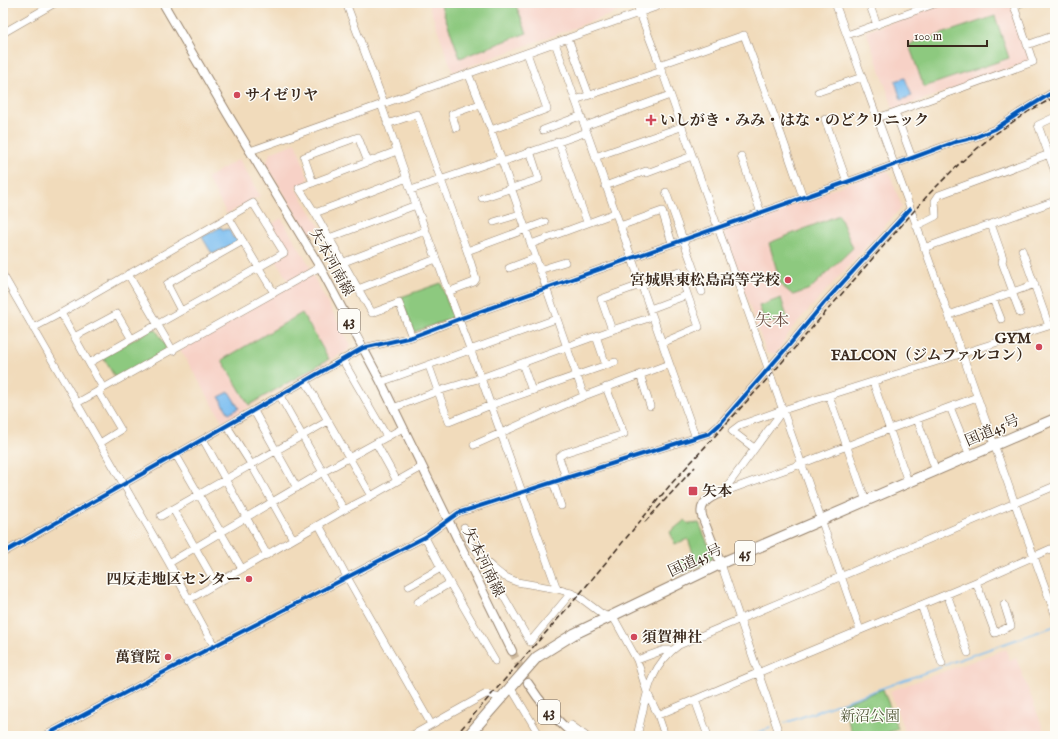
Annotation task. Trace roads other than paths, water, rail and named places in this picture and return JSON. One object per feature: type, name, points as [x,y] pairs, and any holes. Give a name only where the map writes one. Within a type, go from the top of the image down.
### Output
[{"type":"highway","name":"国道45号","points":[[468,736],[510,686],[537,657],[574,634],[721,564],[1055,419]]},
{"type":"main road","name":"矢本河南線","points":[[163,3],[250,152],[320,267],[381,382],[512,651]]},
{"type":"main road","points":[[721,564],[701,510],[708,500],[715,495],[726,491]]},
{"type":"main road","name":"43","points":[[528,683],[535,695],[553,717],[575,736]]},
{"type":"street","points":[[3,33],[56,3]]},
{"type":"street","points":[[346,3],[383,104],[387,124],[416,206],[491,405],[557,589]]},
{"type":"street","points":[[636,3],[822,519],[860,630]]},
{"type":"street","points":[[250,152],[667,3]]},
{"type":"street","points":[[835,3],[949,314],[977,397],[1016,503],[1033,556],[1055,614]]},
{"type":"street","points":[[869,3],[877,24]]},
{"type":"street","points":[[847,35],[937,3]]},
{"type":"street","points":[[877,118],[1033,62],[1014,6],[1021,3]]},
{"type":"street","points":[[575,100],[744,35],[804,197]]},
{"type":"street","points":[[1027,45],[1055,35]]},
{"type":"street","points":[[568,38],[589,95]]},
{"type":"street","points":[[555,43],[614,213],[642,284],[652,317],[696,438]]},
{"type":"street","points":[[491,130],[547,109],[527,53]]},
{"type":"street","points":[[468,74],[502,160],[510,188],[584,396]]},
{"type":"street","points":[[818,92],[862,77]]},
{"type":"street","points":[[3,553],[306,382],[342,359],[363,348],[412,337],[955,142],[976,137],[995,129],[1018,113],[1055,91]]},
{"type":"street","points":[[411,190],[558,141],[670,94]]},
{"type":"street","points":[[456,128],[452,114],[480,104]]},
{"type":"street","points":[[895,112],[912,158]]},
{"type":"street","points":[[387,124],[417,114],[442,180],[476,279],[474,282],[448,292]]},
{"type":"street","points":[[542,130],[580,116]]},
{"type":"street","points":[[1055,117],[1038,125],[1052,153],[1055,172]]},
{"type":"street","points":[[825,119],[847,182]]},
{"type":"street","points":[[595,157],[681,127]]},
{"type":"street","points":[[313,183],[304,157],[358,137],[368,162]]},
{"type":"street","points":[[558,141],[587,222]]},
{"type":"street","points":[[397,151],[299,188],[344,262],[372,314],[399,303],[412,337]]},
{"type":"street","points":[[482,198],[538,179],[530,151]]},
{"type":"street","points":[[916,226],[936,216],[935,201],[939,195],[1052,153]]},
{"type":"street","points":[[605,186],[646,171],[647,173],[692,156]]},
{"type":"street","points":[[741,156],[761,212]]},
{"type":"street","points":[[315,213],[407,178]]},
{"type":"street","points":[[666,192],[702,292]]},
{"type":"street","points":[[924,248],[1055,201]]},
{"type":"street","points":[[33,328],[253,203],[284,253],[131,338],[90,363]]},
{"type":"street","points":[[329,238],[416,206]]},
{"type":"street","points":[[44,736],[424,537],[458,513],[710,433],[719,425],[824,303],[910,208]]},
{"type":"street","points":[[620,226],[662,211],[672,243]]},
{"type":"street","points":[[531,244],[614,213]]},
{"type":"street","points":[[494,222],[520,214]]},
{"type":"street","points":[[229,218],[274,292]]},
{"type":"street","points":[[467,251],[545,222]]},
{"type":"street","points":[[991,224],[1003,258],[1002,262],[1020,313]]},
{"type":"street","points":[[344,262],[426,231]]},
{"type":"street","points":[[181,311],[167,284],[243,241]]},
{"type":"street","points":[[754,448],[732,431],[740,425],[783,410],[1052,325],[1034,284],[1022,250]]},
{"type":"street","points":[[509,268],[535,258]]},
{"type":"street","points":[[358,289],[436,259]]},
{"type":"street","points":[[539,270],[565,262]]},
{"type":"street","points":[[77,403],[320,267]]},
{"type":"street","points":[[612,330],[601,299],[679,271],[699,327],[662,342]]},
{"type":"street","points":[[128,274],[172,351]]},
{"type":"street","points":[[3,275],[169,563],[214,646]]},
{"type":"street","points":[[949,314],[1034,284]]},
{"type":"street","points":[[650,309],[687,295]]},
{"type":"street","points":[[993,299],[1001,319]]},
{"type":"street","points":[[61,313],[90,363],[121,430],[100,443]]},
{"type":"street","points":[[74,337],[117,314],[131,338]]},
{"type":"street","points":[[393,408],[652,317]]},
{"type":"street","points":[[381,382],[429,366],[556,319]]},
{"type":"street","points":[[596,336],[606,365]]},
{"type":"street","points":[[342,359],[387,437]]},
{"type":"street","points":[[429,366],[449,422],[491,405],[615,362]]},
{"type":"street","points":[[522,363],[532,391]]},
{"type":"street","points":[[474,445],[584,396],[669,364]]},
{"type":"street","points":[[640,374],[650,406]]},
{"type":"street","points":[[306,382],[371,496]]},
{"type":"street","points":[[873,382],[908,482]]},
{"type":"street","points":[[566,478],[559,457],[564,453],[624,434],[606,387]]},
{"type":"street","points":[[280,396],[344,510]]},
{"type":"street","points":[[829,396],[866,501]]},
{"type":"street","points":[[726,491],[977,397]]},
{"type":"street","points":[[950,407],[970,456]]},
{"type":"street","points":[[254,410],[297,488]]},
{"type":"street","points":[[726,491],[728,485],[754,448],[783,410]]},
{"type":"street","points":[[917,419],[936,471]]},
{"type":"street","points":[[161,516],[302,434],[328,421]]},
{"type":"street","points":[[227,426],[251,464],[292,539]]},
{"type":"street","points":[[169,563],[323,472],[403,428]]},
{"type":"street","points":[[203,439],[268,555]]},
{"type":"street","points":[[376,443],[397,481]]},
{"type":"street","points":[[176,454],[242,569]]},
{"type":"street","points":[[188,600],[268,555],[292,539],[422,467]]},
{"type":"street","points":[[553,482],[561,506]]},
{"type":"street","points":[[637,736],[647,692],[654,672],[672,650],[687,641],[1055,486]]},
{"type":"street","points":[[173,510],[216,584]]},
{"type":"street","points":[[319,525],[431,724]]},
{"type":"street","points":[[464,527],[470,542],[480,556],[530,642],[571,593]]},
{"type":"street","points":[[424,537],[495,661]]},
{"type":"street","points":[[658,715],[976,582],[1055,547]]},
{"type":"street","points":[[480,556],[503,576],[518,582],[571,593],[578,596],[608,618],[615,620],[637,660],[647,692],[658,715],[665,736]]},
{"type":"street","points":[[721,564],[780,736]]},
{"type":"street","points":[[409,586],[441,568]]},
{"type":"street","points":[[976,582],[995,633],[1011,626],[1004,604]]},
{"type":"street","points":[[418,602],[450,583]]},
{"type":"street","points":[[947,594],[968,653]]},
{"type":"street","points":[[921,605],[942,664]]},
{"type":"street","points":[[637,660],[664,650],[672,650]]},
{"type":"street","points":[[510,686],[540,736]]},
{"type":"street","points":[[411,736],[486,694],[501,697]]},
{"type":"street","points":[[695,700],[708,736]]},
{"type":"street","points":[[571,725],[586,736]]},
{"type":"water","points":[[905,78],[912,96],[901,100],[895,81]]},
{"type":"water","points":[[221,227],[223,230],[229,229],[233,238],[236,237],[238,241],[215,253],[211,252],[202,237]]},
{"type":"water","points":[[229,392],[239,408],[229,414],[219,397]]},
{"type":"waterway","points":[[944,665],[1055,626]]},
{"type":"waterway","points":[[785,723],[941,667]]},
{"type":"waterway","points":[[749,736],[770,728]]},
{"type":"tunnel","points":[[512,651],[528,683]]},
{"type":"railway","points":[[455,736],[578,596],[671,484],[770,376],[928,195],[959,164],[992,136],[1029,111],[1055,97]]},
{"type":"railway","points":[[645,522],[695,467]]},
{"type":"place","name":"サイゼリヤ","points":[[237,95]]},
{"type":"place","name":"いしがき・みみ・はな・のどクリニック","points":[[651,120]]},
{"type":"place","name":"宮城県東松島高等学校","points":[[788,280]]},
{"type":"place","name":"GYM FALCON（ジムファルコン）","points":[[1039,347]]},
{"type":"place","name":"矢本","points":[[693,491]]},
{"type":"place","name":"四反走地区センター","points":[[249,579]]},
{"type":"place","name":"須賀神社","points":[[634,637]]},
{"type":"place","name":"萬寶院","points":[[168,657]]},
{"type":"district","name":"矢本","points":[[772,320]]},
{"type":"park label","name":"新沼公園","points":[[870,716]]}]
